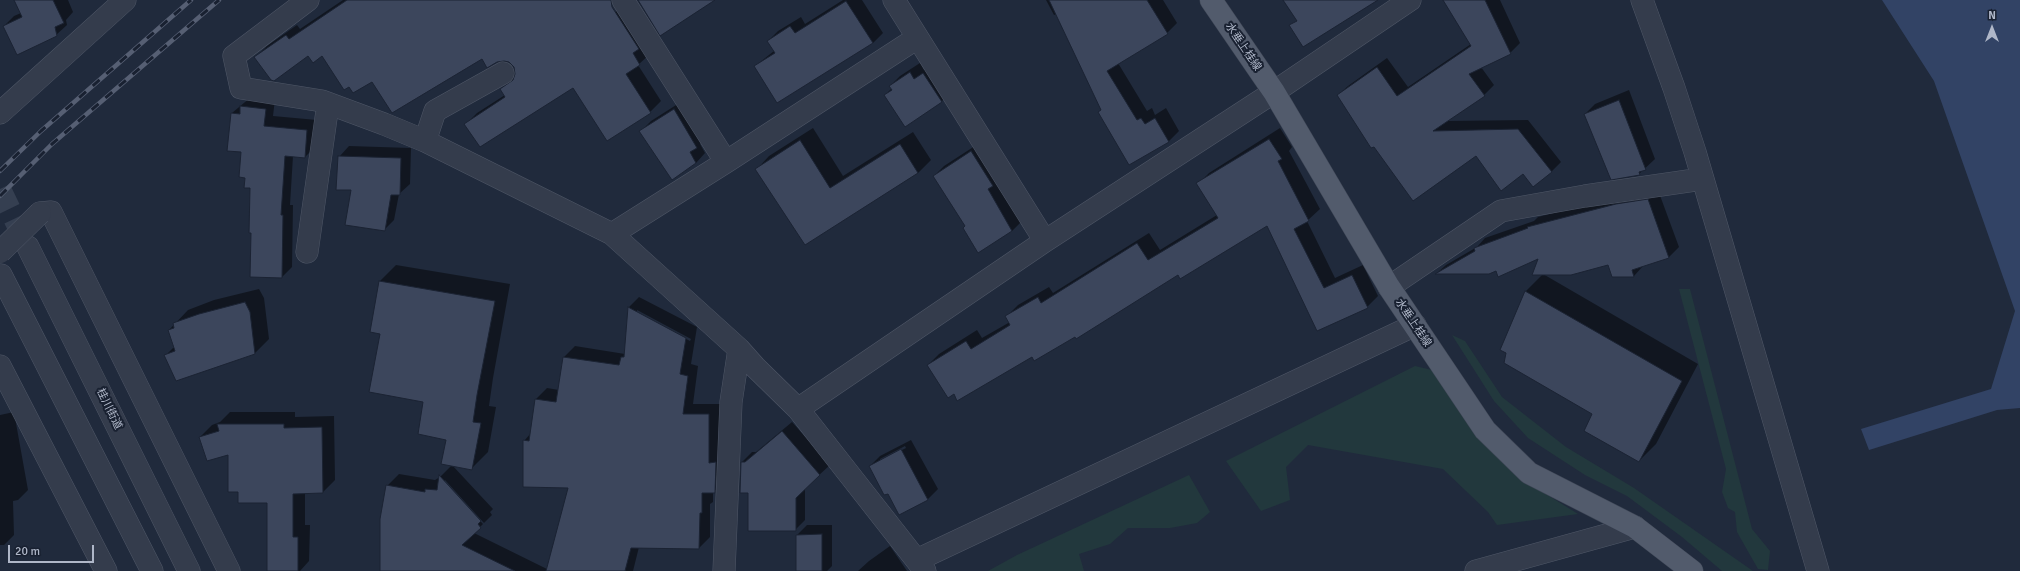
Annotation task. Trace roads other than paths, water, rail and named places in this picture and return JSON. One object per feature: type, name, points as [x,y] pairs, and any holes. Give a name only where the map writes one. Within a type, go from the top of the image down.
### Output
[{"type":"main road","name":"水垂上桂線","points":[[1211,0],[1274,92],[1389,287],[1486,430],[1529,473],[1635,527],[1692,571]]},
{"type":"street","points":[[0,113],[125,0]]},
{"type":"street","points":[[308,0],[234,56],[241,88],[328,104],[425,142],[612,234],[739,349],[755,367],[798,409],[899,540],[921,565],[1414,325]]},
{"type":"street","points":[[623,0],[726,162]]},
{"type":"street","points":[[894,0],[1045,240]]},
{"type":"street","points":[[798,409],[1045,240],[1274,92],[1410,0]]},
{"type":"street","points":[[1642,0],[1674,88],[1818,571]]},
{"type":"street","points":[[612,234],[917,38]]},
{"type":"street","points":[[425,142],[435,110],[503,73]]},
{"type":"street","points":[[307,252],[328,104]]},
{"type":"street","points":[[1389,287],[1501,211],[1585,196],[1702,179]]},
{"type":"street","points":[[0,252],[40,213],[51,212],[228,571]]},
{"type":"street","name":"桂川街道","points":[[28,247],[190,571]]},
{"type":"street","points":[[0,275],[152,571]]},
{"type":"street","points":[[724,571],[731,402],[739,349]]},
{"type":"street","points":[[0,366],[106,571]]},
{"type":"street","points":[[1476,571],[1635,527]]},
{"type":"water","points":[[1882,0],[2020,0],[2020,408],[1997,410],[1869,450],[1861,429],[1991,389],[2015,311],[1934,81]]},
{"type":"tunnel","points":[[0,189],[28,247]]},
{"type":"railway","points":[[0,171],[41,131],[191,0]]},
{"type":"railway","points":[[0,196],[52,144],[219,0]]}]
